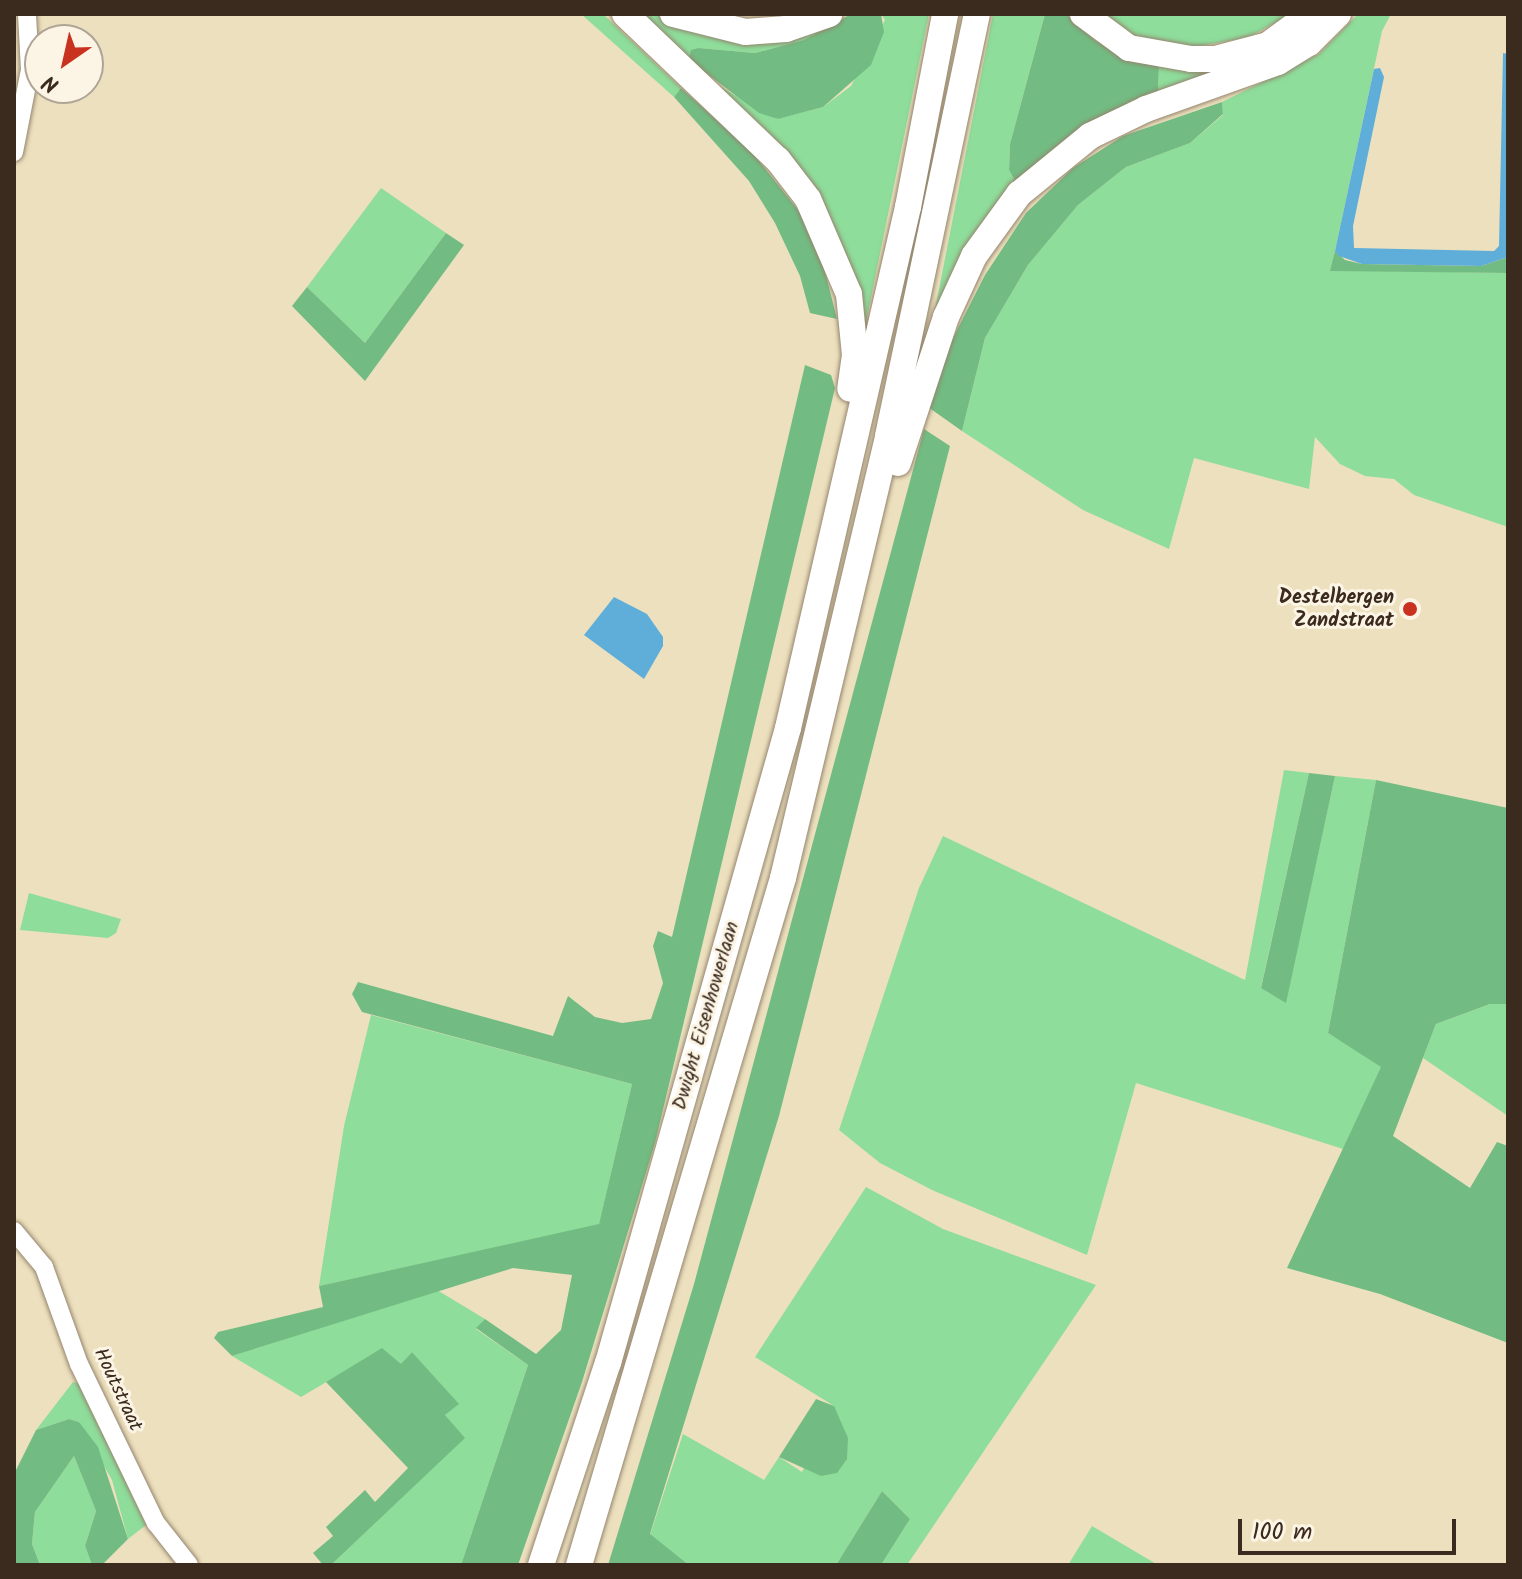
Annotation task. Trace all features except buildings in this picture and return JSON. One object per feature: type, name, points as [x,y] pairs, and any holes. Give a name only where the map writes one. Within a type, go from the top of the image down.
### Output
[{"type":"highway","points":[[625,14],[778,160],[808,199],[849,294],[863,359]]},
{"type":"highway","points":[[673,14],[745,32],[786,29],[829,14]]},
{"type":"highway","points":[[863,359],[945,14]]},
{"type":"highway","points":[[911,380],[977,14]]},
{"type":"highway","points":[[1083,14],[1129,48],[1215,59],[1268,45],[1310,14]]},
{"type":"highway","points":[[911,380],[974,256],[1019,194],[1056,160],[1117,121],[1278,62],[1309,43],[1338,14]]},
{"type":"highway","name":"Dwight Eisenhowerlaan","points":[[541,1565],[608,1363],[788,728],[851,460],[843,437],[855,406],[863,359]]},
{"type":"highway","name":"Dwight Eisenhowerlaan","points":[[578,1560],[783,878],[852,585],[873,555],[911,380]]},
{"type":"street","points":[[14,152],[30,70],[27,14]]},
{"type":"street","name":"Houtstraat","points":[[14,1231],[44,1267],[85,1377],[156,1523],[189,1565]]},
{"type":"green space","points":[[581,14],[603,14],[681,88],[674,97]]},
{"type":"green space","points":[[635,14],[654,14],[704,35],[742,40],[838,21],[804,40],[755,53],[699,48],[689,60]]},
{"type":"green space","points":[[851,14],[881,14],[884,32],[871,65],[823,107],[778,119],[759,113],[689,60],[691,50],[699,48],[755,53],[804,40]]},
{"type":"green space","points":[[881,14],[929,14],[866,322],[860,321],[853,282],[714,83],[777,119],[823,107],[851,86],[885,20]]},
{"type":"green space","points":[[993,14],[1045,14],[1010,144],[1009,170],[1018,186],[930,335]]},
{"type":"green space","points":[[1045,14],[1066,14],[1096,41],[1159,66],[1158,91],[1018,186],[1009,170],[1010,144]]},
{"type":"green space","points":[[1095,14],[1291,14],[1249,37],[1195,47],[1162,47],[1121,32]]},
{"type":"green space","points":[[1358,14],[1391,14],[1382,31],[1331,270],[1508,273],[1508,527],[1414,495],[1394,479],[1365,476],[1340,464],[1315,437],[1309,489],[1194,458],[1169,549],[1083,510],[962,431],[985,338],[1028,265],[1078,205],[1126,167],[1190,143],[1223,115],[1222,102],[1319,54]]},
{"type":"green space","points":[[1293,44],[1158,91],[1159,66]]},
{"type":"green space","points":[[681,88],[751,151],[802,215],[821,256],[837,319],[810,313],[800,276],[775,223],[749,181],[674,97]]},
{"type":"green space","points":[[1222,102],[1223,114],[1190,143],[1126,167],[1078,205],[1028,265],[985,338],[962,431],[928,407],[950,344],[985,275],[1026,213],[1073,168],[1123,136]]},
{"type":"green space","points":[[381,188],[446,233],[365,343],[307,287]]},
{"type":"green space","points":[[446,233],[464,245],[365,381],[292,306],[307,287],[365,343]]},
{"type":"green space","points":[[1335,251],[1345,260],[1362,264],[1481,266],[1508,257],[1508,273],[1330,271]]},
{"type":"green space","points":[[805,365],[831,375],[835,388],[655,1143],[582,1382],[518,1565],[461,1565],[528,1365],[476,1328],[485,1319],[536,1354],[561,1330],[572,1275],[513,1268],[232,1356],[214,1338],[218,1332],[323,1307],[319,1286],[599,1224],[632,1084],[362,1012],[352,994],[358,982],[553,1036],[568,996],[595,1017],[622,1023],[651,1019],[663,983],[653,946],[658,931],[672,937]]},
{"type":"green space","points":[[924,429],[950,446],[779,1116],[650,1534],[689,1565],[608,1565],[694,1284]]},
{"type":"green space","points":[[1284,770],[1309,773],[1261,987],[1285,1002],[1335,776],[1376,780],[1328,1033],[1382,1066],[1343,1149],[1136,1083],[1087,1255],[932,1190],[880,1163],[839,1130],[919,888],[943,836],[1245,980]]},
{"type":"green space","points":[[1309,773],[1335,776],[1286,1003],[1261,988]]},
{"type":"green space","points":[[1376,780],[1508,808],[1508,1004],[1490,1004],[1436,1024],[1393,1136],[1470,1188],[1497,1142],[1508,1146],[1508,1343],[1380,1294],[1287,1268],[1381,1067],[1328,1033]]},
{"type":"green space","points":[[29,893],[121,919],[116,933],[108,938],[20,930]]},
{"type":"green space","points":[[1490,1004],[1508,1004],[1508,1116],[1423,1058],[1436,1024]]},
{"type":"green space","points":[[371,1015],[632,1084],[599,1225],[319,1286],[344,1126]]},
{"type":"green space","points":[[866,1187],[943,1229],[1096,1285],[907,1565],[881,1565],[910,1519],[882,1491],[836,1565],[689,1565],[650,1535],[683,1434],[764,1480],[779,1457],[802,1472],[834,1406],[755,1357]]},
{"type":"green space","points":[[437,1290],[485,1319],[476,1329],[528,1365],[461,1565],[331,1565],[464,1438],[445,1415],[458,1404],[412,1352],[401,1365],[382,1349],[301,1397],[232,1356]]},
{"type":"green space","points":[[382,1348],[401,1364],[412,1352],[459,1404],[445,1415],[465,1438],[331,1565],[323,1565],[313,1553],[333,1536],[326,1527],[365,1490],[375,1502],[408,1468],[326,1382]]},
{"type":"green space","points":[[73,1382],[80,1384],[146,1525],[128,1539],[112,1480],[79,1422],[69,1419],[36,1430]]},
{"type":"green space","points":[[816,1399],[834,1406],[848,1438],[847,1459],[837,1473],[821,1476],[779,1457]]},
{"type":"green space","points":[[69,1419],[79,1422],[98,1447],[128,1539],[102,1565],[92,1565],[85,1546],[96,1511],[74,1456],[35,1512],[32,1544],[40,1565],[14,1565],[14,1474],[36,1430]]},
{"type":"green space","points":[[74,1456],[96,1511],[85,1546],[92,1565],[40,1565],[32,1544],[35,1512]]},
{"type":"green space","points":[[882,1491],[910,1519],[881,1565],[836,1565]]},
{"type":"green space","points":[[1092,1526],[1158,1565],[1068,1565]]},
{"type":"water","points":[[1503,53],[1508,54],[1508,257],[1481,266],[1362,264],[1339,256],[1335,251],[1374,69],[1380,68],[1384,77],[1353,226],[1354,248],[1494,251],[1499,246]]},
{"type":"water","points":[[614,597],[647,614],[663,637],[663,646],[644,679],[584,635]]},
{"type":"place","name":"Destelbergen Zandstraat","points":[[1410,609]]}]
